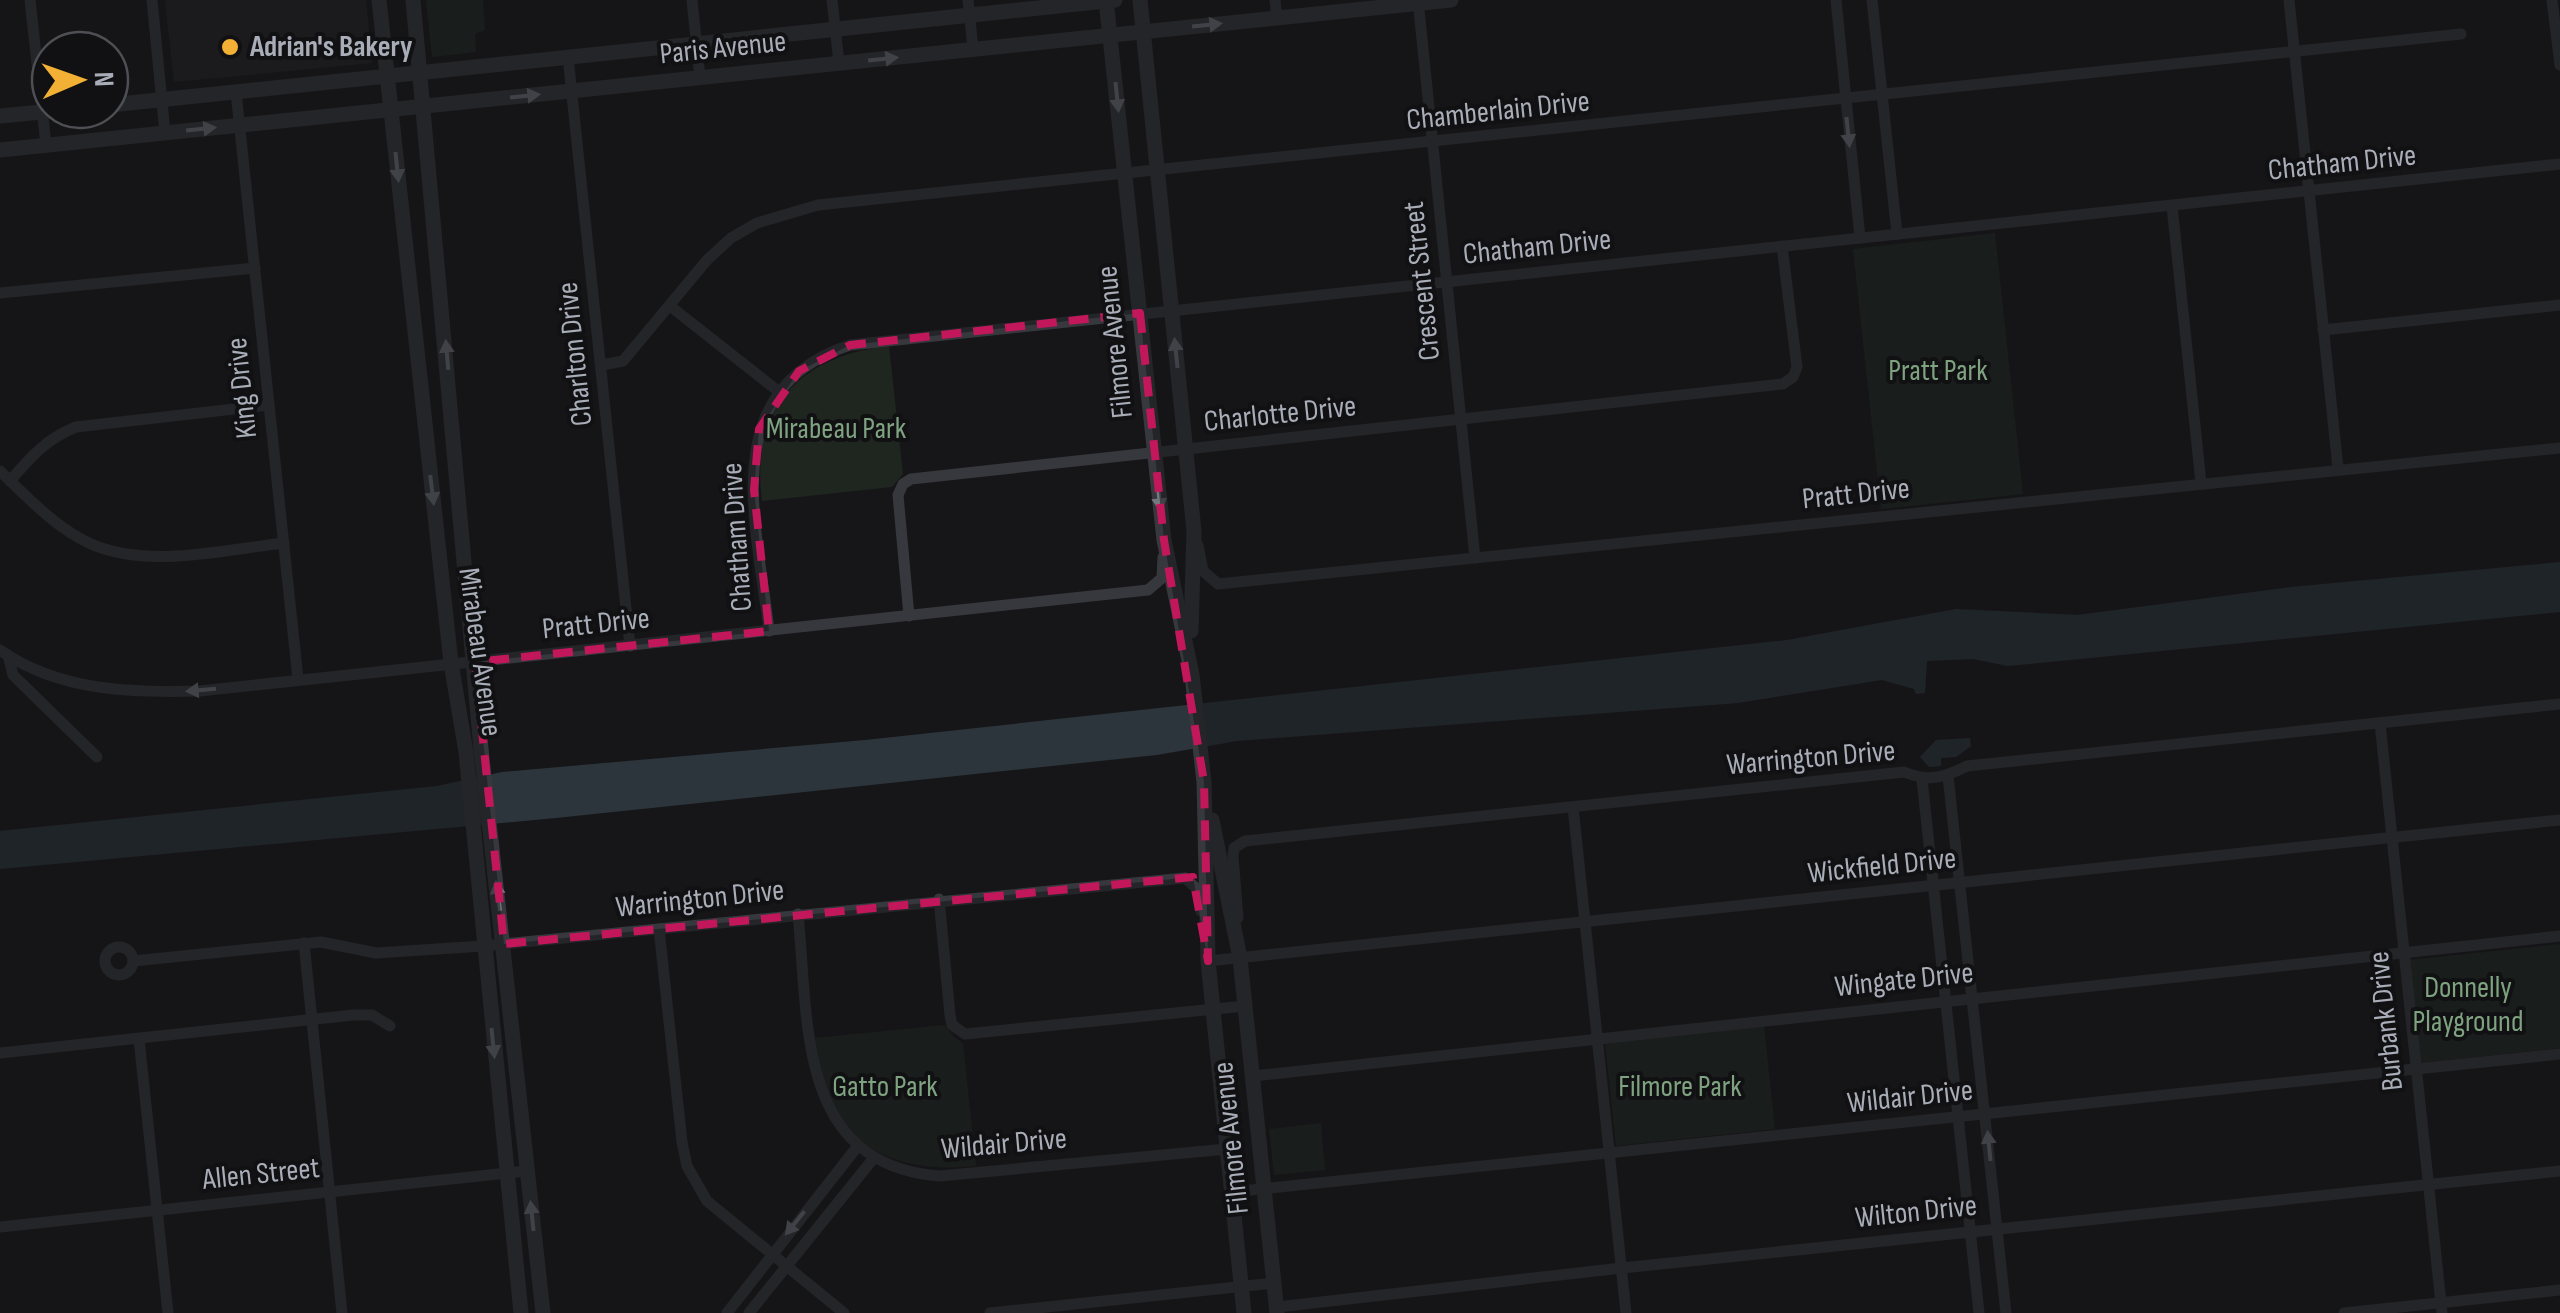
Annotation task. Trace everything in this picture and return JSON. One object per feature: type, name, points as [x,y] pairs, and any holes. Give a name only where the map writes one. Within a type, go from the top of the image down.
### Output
[{"type":"street","points":[[30,0],[33,30]]},
{"type":"street","points":[[152,0],[165,133]]},
{"type":"street","name":"Mirabeau Avenue","points":[[379,0],[451,663],[474,750]]},
{"type":"street","name":"Mirabeau Avenue","points":[[413,0],[475,662],[474,750],[484,849],[504,944],[543,1313]]},
{"type":"street","points":[[692,0],[700,78]]},
{"type":"street","points":[[832,0],[838,63]]},
{"type":"street","name":"Filmore Avenue","points":[[1106,0],[1164,540],[1192,675],[1204,782],[1208,961],[1244,1313]]},
{"type":"street","name":"Paris Avenue","points":[[130,103],[835,29],[969,8],[1115,0]]},
{"type":"street","name":"Filmore Avenue","points":[[1140,0],[1194,532],[1192,675]]},
{"type":"street","points":[[1275,0],[1277,18]]},
{"type":"street","name":"Paris Avenue","points":[[0,150],[1452,0]]},
{"type":"street","points":[[1836,0],[1860,238]]},
{"type":"street","points":[[1872,0],[1897,234]]},
{"type":"street","points":[[2289,0],[2338,468]]},
{"type":"street","points":[[2552,0],[2560,65]]},
{"type":"street","name":"Crescent Street","points":[[1418,2],[1475,558]]},
{"type":"street","points":[[969,8],[973,49]]},
{"type":"street","name":"Chamberlain Drive","points":[[602,365],[622,361],[707,260],[731,238],[788,212],[818,205],[2461,34]]},
{"type":"street","name":"Charlton Drive","points":[[568,57],[630,646]]},
{"type":"street","points":[[319,83],[322,117]]},
{"type":"street","points":[[258,89],[262,123]]},
{"type":"street","name":"King Drive","points":[[236,92],[298,680]]},
{"type":"street","points":[[0,116],[30,113]]},
{"type":"street","points":[[44,130],[46,145]]},
{"type":"street","name":"Chatham Drive","points":[[769,631],[753,464],[760,428],[778,390],[814,361],[850,345],[2560,164]]},
{"type":"street","points":[[2172,206],[2201,482]]},
{"type":"street","points":[[402,214],[434,210]]},
{"type":"street","name":"Charlotte Drive","points":[[909,616],[898,495],[903,484],[925,476],[1770,388],[1794,378],[1797,354],[1782,246]]},
{"type":"street","points":[[0,293],[255,268]]},
{"type":"street","points":[[2323,330],[2560,305]]},
{"type":"street","points":[[670,306],[778,390]]},
{"type":"street","points":[[269,405],[76,427],[48,441],[5,476],[68,531],[115,551],[164,556],[284,543]]},
{"type":"street","name":"Pratt Drive","points":[[1194,532],[1204,571],[1218,584],[2560,448]]},
{"type":"street","name":"Pratt Drive","points":[[4,653],[64,680],[134,693],[200,691],[1148,590],[1162,578],[1164,540]]},
{"type":"street","points":[[441,572],[466,570]]},
{"type":"street","points":[[4,653],[13,675],[97,758]]},
{"type":"street","name":"Warrington Drive","points":[[1240,958],[1233,857],[1238,844],[1904,772],[1922,779],[1948,776],[1967,766],[2560,704]]},
{"type":"street","name":"Burbank Drive","points":[[2380,723],[2442,1308]]},
{"type":"street","points":[[1948,776],[2006,1313]]},
{"type":"street","points":[[1922,779],[1979,1313]]},
{"type":"street","name":"Filmore Avenue","points":[[1204,782],[1240,958],[1277,1310]]},
{"type":"street","points":[[1573,807],[1626,1313]]},
{"type":"street","name":"Wickfield Drive","points":[[1208,961],[2560,820]]},
{"type":"street","name":"Mirabeau Avenue","points":[[484,849],[483,946],[521,1313]]},
{"type":"street","name":"Warrington Drive","points":[[132,961],[321,942],[376,953],[483,946],[1185,878],[1196,888],[1200,899],[1208,961]]},
{"type":"street","points":[[938,900],[950,1016],[952,1024],[966,1034],[1245,1006]]},
{"type":"street","name":"Wildair Drive","points":[[798,914],[820,1091],[843,1132],[873,1159],[908,1172],[940,1176],[1227,1148]]},
{"type":"street","points":[[658,929],[687,1166],[708,1201],[844,1313]]},
{"type":"street","name":"Wingate Drive","points":[[1253,1076],[2560,936]]},
{"type":"street","points":[[304,943],[342,1313]]},
{"type":"street","points":[[0,1054],[372,1015],[390,1026]]},
{"type":"street","points":[[139,1039],[168,1313]]},
{"type":"street","name":"Wildair Drive","points":[[1232,1192],[2560,1054]]},
{"type":"street","points":[[727,1313],[857,1148]]},
{"type":"street","points":[[749,1313],[873,1159]]},
{"type":"street","name":"Allen Street","points":[[0,1227],[527,1170]]},
{"type":"street","name":"Wilton Drive","points":[[1277,1310],[1622,1268],[2560,1171]]},
{"type":"street","points":[[990,1313],[1274,1283]]},
{"type":"street","points":[[2344,1313],[2442,1308],[2560,1290]]},
{"type":"highlighted area","points":[[1140,313],[1164,540],[1204,782],[1208,961],[1193,877],[504,944],[475,662],[769,631],[754,490],[759,429],[799,371],[850,345]]},
{"type":"shaded area","points":[[165,0],[366,0],[372,63],[174,82]]},
{"type":"shaded area","points":[[2560,562],[2560,612],[2008,666],[1973,659],[1927,661],[1925,693],[1916,694],[1914,689],[1882,680],[1738,703],[1237,741],[1157,755],[556,818],[0,869],[0,831],[437,786],[502,772],[865,740],[1787,640],[1956,609],[2077,615],[2291,587]]},
{"type":"shaded area","points":[[1970,738],[1971,746],[1956,757],[1941,758],[1941,766],[1929,767],[1920,757],[1936,740]]},
{"type":"green space","points":[[426,0],[483,0],[485,30],[475,34],[476,52],[432,57]]},
{"type":"green space","name":"Pratt Park","points":[[1995,233],[2023,494],[1881,509],[1853,249]]},
{"type":"green space","name":"Mirabeau Park","points":[[889,346],[903,474],[892,487],[762,501],[760,468],[764,439],[773,414],[787,393],[806,375],[829,362]]},
{"type":"green space","name":"Donnelly Playground","points":[[2560,944],[2560,1048],[2419,1063],[2409,960]]},
{"type":"green space","name":"Gatto Park","points":[[945,1025],[963,1043],[976,1166],[911,1164],[872,1149],[855,1136],[829,1099],[814,1038]]},
{"type":"green space","name":"Filmore Park","points":[[1764,1026],[1775,1129],[1616,1146],[1605,1043]]},
{"type":"green space","points":[[1321,1123],[1325,1170],[1274,1175],[1269,1129]]},
{"type":"place","name":"Adrian's Bakery","points":[[230,47]]}]
